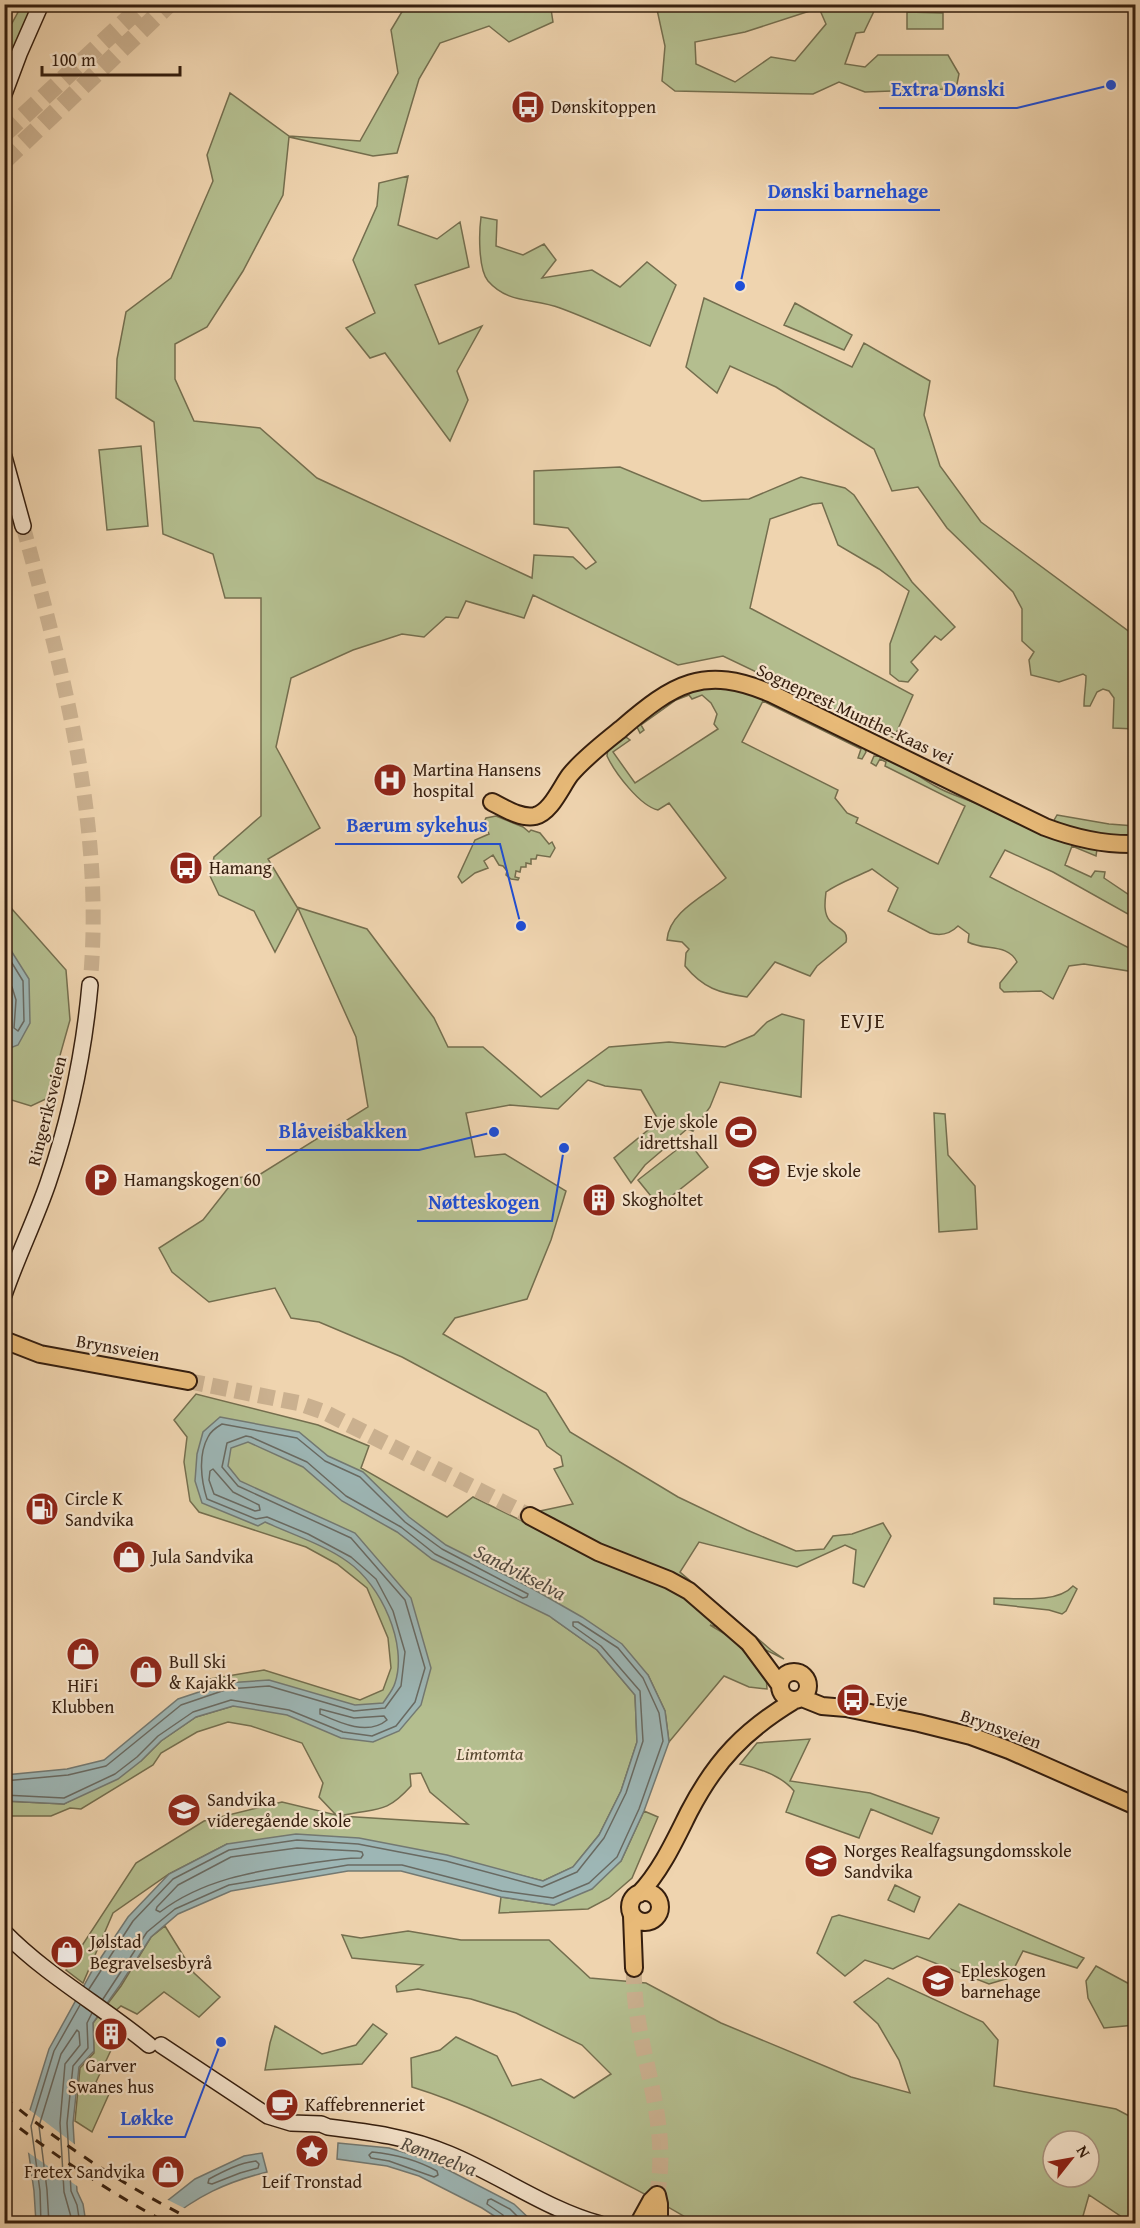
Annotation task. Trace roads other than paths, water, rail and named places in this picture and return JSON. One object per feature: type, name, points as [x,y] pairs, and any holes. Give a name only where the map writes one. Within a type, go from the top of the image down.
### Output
[{"type":"main road","points":[[5,93],[41,4]]},
{"type":"main road","points":[[4,457],[23,526]]},
{"type":"main road","name":"Sogneprest Munthe-Kaas vei","points":[[492,802],[524,816],[539,814],[548,807],[578,767],[651,704],[685,684],[722,679],[751,685],[772,694],[1045,827],[1083,839],[1116,844],[1136,844]]},
{"type":"main road","name":"Ringeriksveien","points":[[4,1295],[47,1186],[61,1142],[83,1046],[90,985]]},
{"type":"main road","name":"Brynsveien","points":[[4,1340],[40,1354],[188,1381]]},
{"type":"main road","name":"Brynsveien","points":[[4,1355],[40,1354]]},
{"type":"main road","points":[[530,1516],[598,1551],[680,1586],[707,1605],[749,1643],[792,1673],[802,1675],[801,1694]]},
{"type":"main road","points":[[749,1643],[786,1697],[801,1694]]},
{"type":"main road","points":[[761,1721],[781,1688],[784,1677],[792,1673]]},
{"type":"main road","points":[[639,1894],[650,1893],[656,1898],[659,1911],[645,1930],[634,1968],[631,1903],[639,1894],[649,1883],[712,1774],[735,1745],[761,1721],[801,1694]]},
{"type":"main road","name":"Brynsveien","points":[[801,1694],[824,1698],[846,1708],[919,1723],[983,1740],[1136,1806]]},
{"type":"main road","points":[[656,1898],[671,1848]]},
{"type":"main road","points":[[632,1916],[640,1921],[650,1921]]},
{"type":"main road","points":[[4,1932],[37,1964],[237,2101],[265,2124],[290,2132],[321,2131],[328,2127],[387,2135],[426,2145],[461,2159],[570,2214],[600,2223]]},
{"type":"water","points":[[5,941],[29,979],[30,1023],[18,1045],[5,1050],[5,1030],[8,1028],[10,1000],[5,984]]},
{"type":"water","points":[[220,1417],[299,1432],[328,1456],[363,1472],[409,1517],[446,1545],[533,1589],[582,1617],[622,1644],[648,1675],[665,1711],[669,1742],[644,1811],[621,1861],[592,1889],[554,1905],[501,1897],[401,1871],[348,1871],[231,1891],[178,1914],[151,1937],[93,2023],[94,2051],[79,2067],[73,2123],[77,2191],[83,2204],[86,2223],[36,2223],[25,2126],[49,2049],[92,1971],[128,1917],[169,1874],[227,1844],[296,1834],[359,1838],[447,1855],[543,1881],[573,1867],[599,1835],[621,1791],[637,1742],[635,1695],[597,1650],[549,1616],[432,1559],[397,1532],[342,1501],[303,1467],[248,1442],[231,1448],[228,1466],[240,1481],[355,1533],[411,1598],[431,1668],[421,1705],[399,1731],[373,1742],[341,1738],[287,1715],[233,1706],[196,1717],[161,1741],[118,1779],[64,1804],[5,1801],[5,1775],[67,1769],[104,1760],[178,1699],[226,1683],[269,1680],[355,1705],[383,1703],[393,1688],[398,1668],[395,1634],[381,1600],[360,1572],[339,1556],[308,1540],[265,1522],[258,1526],[202,1503],[195,1481],[197,1454],[203,1432]]},
{"type":"water","points":[[338,2143],[389,2148],[427,2159],[514,2204],[534,2223],[501,2223],[499,2219],[482,2208],[419,2176],[387,2166],[337,2159]]},
{"type":"water","points":[[262,2153],[267,2172],[238,2180],[212,2191],[164,2223],[138,2224],[195,2179],[244,2156]]},
{"type":"tunnel","points":[[4,134],[144,4]]},
{"type":"tunnel","points":[[4,161],[169,4]]},
{"type":"tunnel","points":[[23,526],[53,639],[78,753],[92,868],[93,926],[90,985]]},
{"type":"tunnel","points":[[188,1381],[298,1403],[324,1412],[530,1516]]},
{"type":"tunnel","points":[[634,1968],[639,2026],[656,2108],[659,2136],[660,2165],[657,2195]]},
{"type":"railway","points":[[4,2097],[50,2133],[99,2166],[149,2197],[201,2224]]},
{"type":"railway","points":[[4,2116],[84,2174],[169,2224]]},
{"type":"place","name":"Extra Dønski","points":[[1111,85]]},
{"type":"place","name":"Dønskitoppen","points":[[528,107]]},
{"type":"place","name":"Dønski barnehage","points":[[740,286]]},
{"type":"place","name":"Martina Hansens hospital","points":[[390,780]]},
{"type":"place","name":"Hamang","points":[[186,868]]},
{"type":"place","name":"Bærum sykehus","points":[[521,926]]},
{"type":"place","name":"Blåveisbakken","points":[[494,1132]]},
{"type":"place","name":"Evje skole idrettshall","points":[[741,1132]]},
{"type":"place","name":"Nøtteskogen","points":[[564,1148]]},
{"type":"place","name":"Evje skole","points":[[764,1171]]},
{"type":"place","name":"Hamangskogen 60","points":[[101,1180]]},
{"type":"place","name":"Skogholtet","points":[[599,1200]]},
{"type":"place","name":"Circle K Sandvika","points":[[42,1509]]},
{"type":"place","name":"Jula Sandvika","points":[[129,1557]]},
{"type":"place","name":"HiFi Klubben","points":[[83,1654]]},
{"type":"place","name":"Bull Ski & Kajakk","points":[[146,1672]]},
{"type":"place","name":"Evje","points":[[853,1700]]},
{"type":"place","name":"Sandvika videregående skole","points":[[184,1810]]},
{"type":"place","name":"Norges Realfagsungdomsskole Sandvika","points":[[821,1861]]},
{"type":"place","name":"Jølstad Begravelsesbyrå","points":[[67,1952]]},
{"type":"place","name":"Epleskogen barnehage","points":[[938,1981]]},
{"type":"place","name":"Garver Swanes hus","points":[[111,2034]]},
{"type":"place","name":"Løkke","points":[[221,2042]]},
{"type":"place","name":"Kaffebrenneriet","points":[[282,2105]]},
{"type":"place","name":"Leif Tronstad","points":[[312,2151]]},
{"type":"place","name":"Fretex Sandvika","points":[[168,2172]]},
{"type":"district","name":"EVJE","points":[[863,1021]]},
{"type":"water label","name":"Sandvikselva","points":[[520,1572]]},
{"type":"water label","name":"Rønneelva","points":[[439,2156]]},
{"type":"park label","name":"Limtomta","points":[[490,1754]]}]
